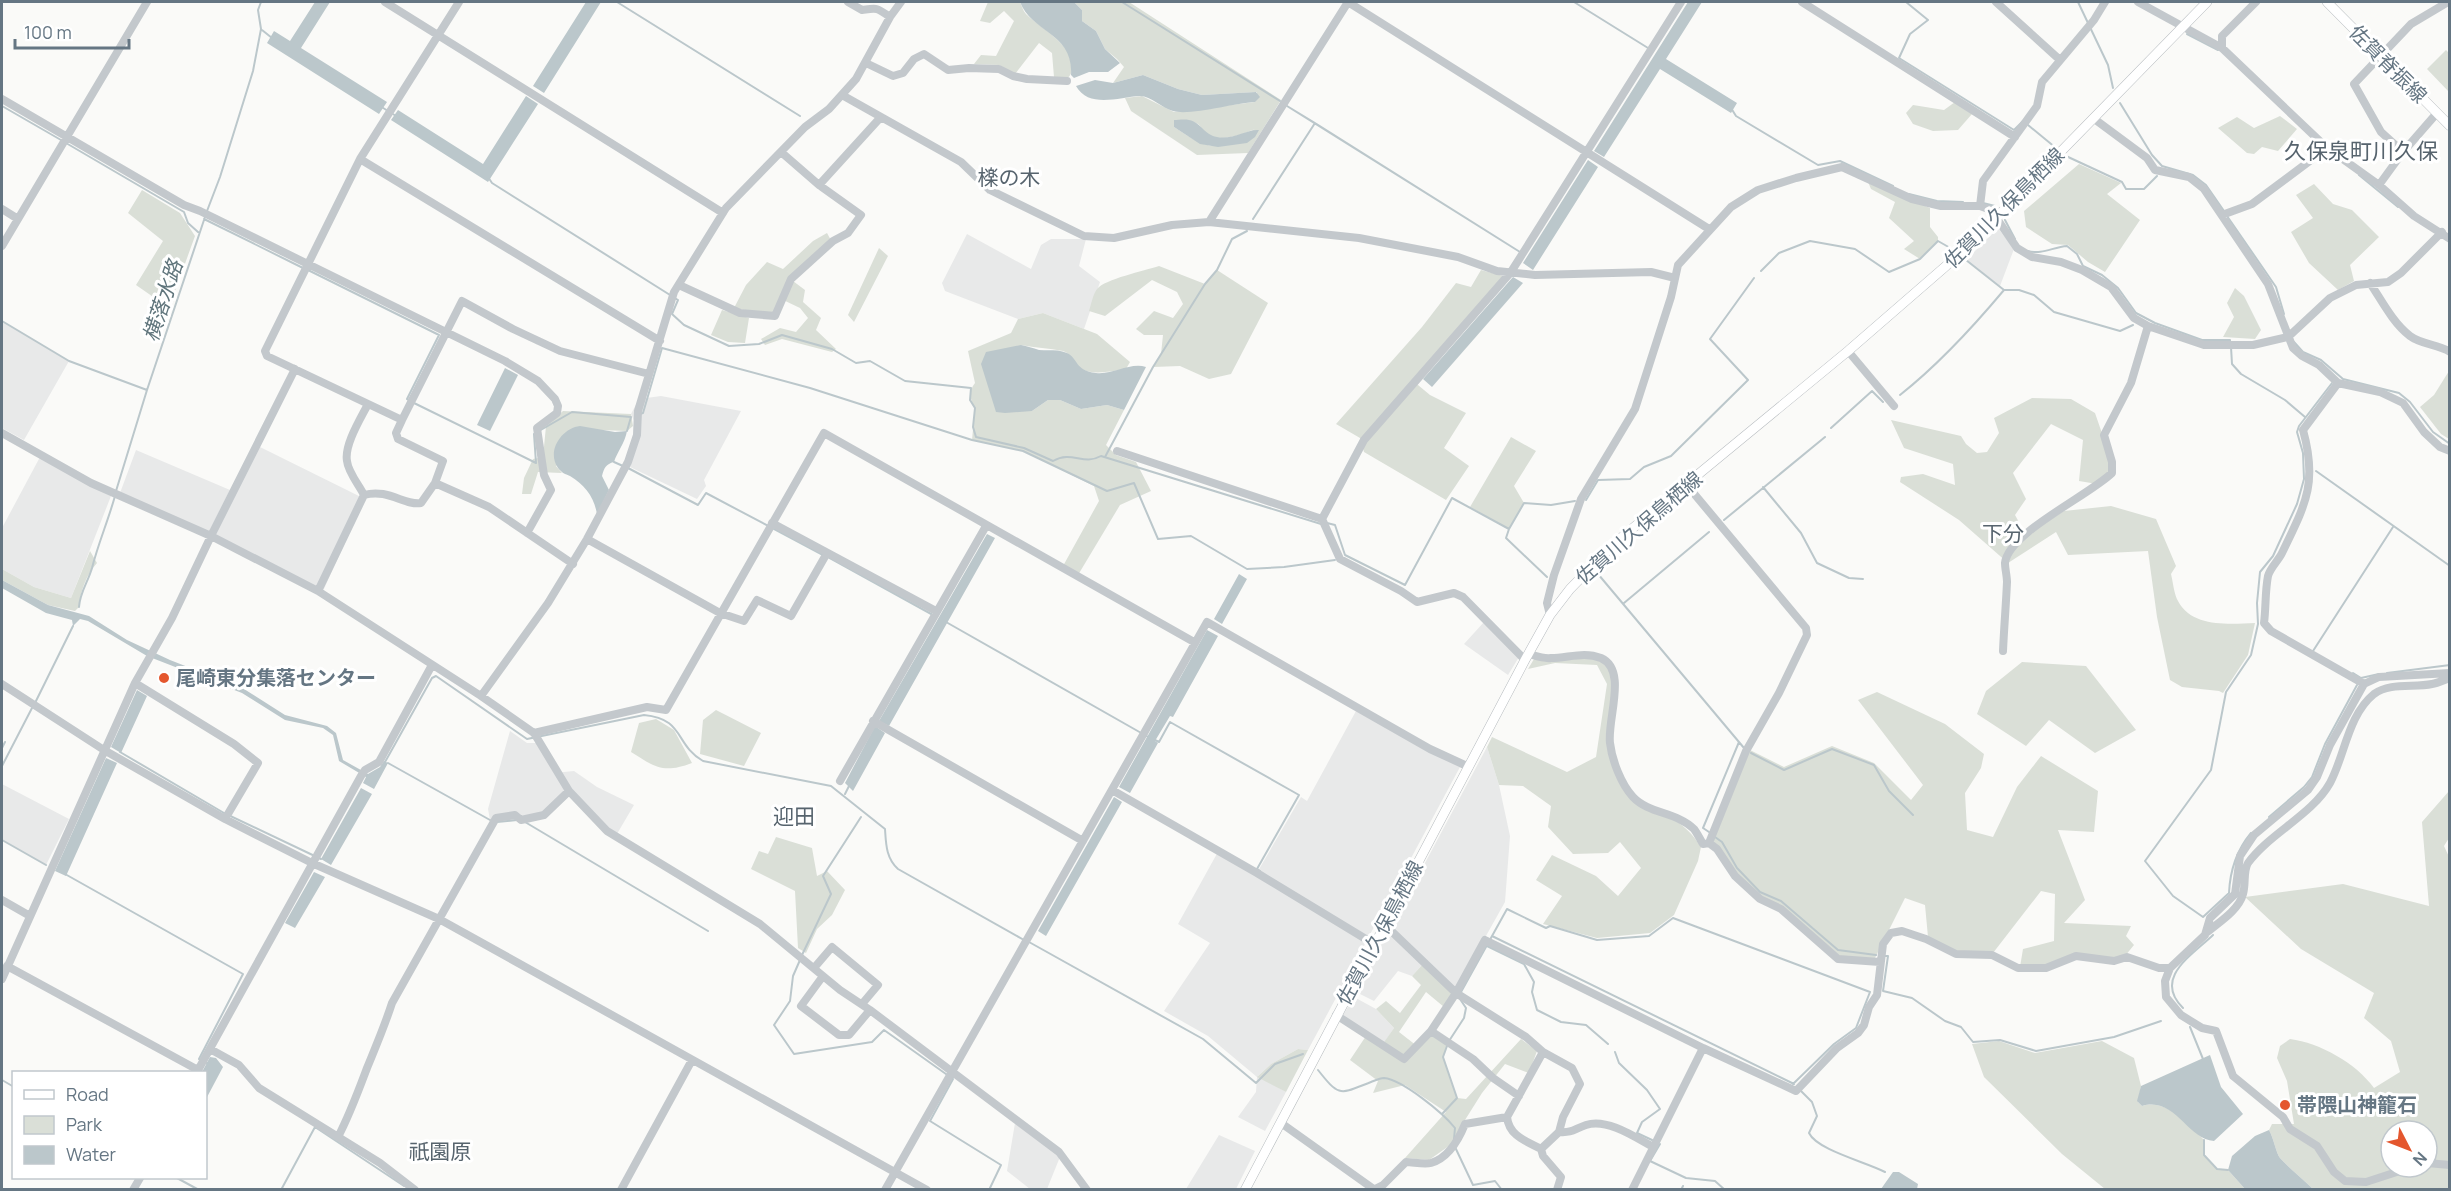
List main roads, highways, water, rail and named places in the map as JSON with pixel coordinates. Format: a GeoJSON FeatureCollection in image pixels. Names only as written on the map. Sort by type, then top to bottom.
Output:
{"type":"FeatureCollection","features":[{"type":"Feature","properties":{"kind":"main road","name":"佐賀川久保鳥栖線"},"geometry":{"type":"LineString","coordinates":[[1245,1190],[1527,657],[1550,615],[1569,589],[1616,542],[1848,351],[1946,266],[1997,217],[2207,2]]}},
{"type":"Feature","properties":{"kind":"main road","name":"佐賀脊振線"},"geometry":{"type":"LineString","coordinates":[[2327,2],[2450,126]]}},
{"type":"Feature","properties":{"kind":"water"},"geometry":{"type":"Polygon","coordinates":[[[315,2],[330,2],[301,48],[387,102],[379,114],[267,43],[274,31],[290,41],[315,2]]]}},
{"type":"Feature","properties":{"kind":"water"},"geometry":{"type":"Polygon","coordinates":[[[586,2],[601,2],[544,93],[533,86],[586,2]]]}},
{"type":"Feature","properties":{"kind":"water"},"geometry":{"type":"Polygon","coordinates":[[[1020,2],[1074,2],[1082,10],[1082,21],[1096,31],[1105,49],[1120,63],[1108,72],[1089,72],[1074,78],[1071,75],[1066,50],[1033,21],[1020,2]]]}},
{"type":"Feature","properties":{"kind":"water"},"geometry":{"type":"Polygon","coordinates":[[[1688,2],[1702,2],[1666,59],[1737,103],[1731,113],[1660,69],[1604,157],[1594,151],[1688,2]]]}},
{"type":"Feature","properties":{"kind":"water"},"geometry":{"type":"Polygon","coordinates":[[[1143,75],[1178,89],[1202,95],[1256,92],[1260,97],[1255,102],[1181,112],[1173,111],[1140,96],[1096,100],[1082,93],[1076,86],[1095,80],[1113,83],[1143,75]]]}},
{"type":"Feature","properties":{"kind":"water"},"geometry":{"type":"Polygon","coordinates":[[[526,96],[538,104],[488,182],[391,120],[398,110],[483,164],[526,96]]]}},
{"type":"Feature","properties":{"kind":"water"},"geometry":{"type":"Polygon","coordinates":[[[1174,120],[1193,121],[1209,134],[1223,138],[1259,130],[1255,137],[1247,143],[1218,147],[1200,144],[1174,127],[1174,120]]]}},
{"type":"Feature","properties":{"kind":"water"},"geometry":{"type":"Polygon","coordinates":[[[1588,160],[1598,167],[1533,270],[1523,263],[1588,160]]]}},
{"type":"Feature","properties":{"kind":"water"},"geometry":{"type":"Polygon","coordinates":[[[1513,277],[1523,283],[1432,387],[1423,379],[1513,277]]]}},
{"type":"Feature","properties":{"kind":"water"},"geometry":{"type":"Polygon","coordinates":[[[1021,345],[1039,350],[1067,353],[1080,367],[1089,372],[1102,373],[1134,366],[1146,367],[1124,410],[1107,405],[1081,409],[1060,400],[1048,400],[1032,411],[996,412],[981,364],[986,352],[1021,345]]]}},
{"type":"Feature","properties":{"kind":"water"},"geometry":{"type":"Polygon","coordinates":[[[505,368],[518,375],[490,431],[477,425],[505,368]]]}},
{"type":"Feature","properties":{"kind":"water"},"geometry":{"type":"Polygon","coordinates":[[[580,426],[615,432],[627,431],[614,462],[607,465],[602,476],[609,490],[597,514],[588,492],[561,471],[555,461],[555,448],[558,441],[567,431],[580,426]]]}},
{"type":"Feature","properties":{"kind":"water"},"geometry":{"type":"Polygon","coordinates":[[[987,534],[995,538],[889,726],[879,721],[987,534]]]}},
{"type":"Feature","properties":{"kind":"water"},"geometry":{"type":"Polygon","coordinates":[[[1239,574],[1247,579],[1222,624],[1214,619],[1239,574]]]}},
{"type":"Feature","properties":{"kind":"water"},"geometry":{"type":"Polygon","coordinates":[[[2,580],[48,605],[89,616],[127,640],[170,660],[244,689],[285,715],[327,726],[336,733],[343,760],[368,774],[380,767],[384,761],[388,763],[374,789],[363,783],[366,777],[339,761],[333,735],[323,728],[285,720],[242,693],[147,656],[88,621],[80,619],[73,626],[72,620],[46,613],[2,588],[2,580]]]}},
{"type":"Feature","properties":{"kind":"water"},"geometry":{"type":"Polygon","coordinates":[[[1207,630],[1218,636],[1173,717],[1170,716],[1155,741],[1158,743],[1130,793],[1119,787],[1207,630]]]}},
{"type":"Feature","properties":{"kind":"water"},"geometry":{"type":"Polygon","coordinates":[[[137,690],[147,696],[121,753],[111,747],[137,690]]]}},
{"type":"Feature","properties":{"kind":"water"},"geometry":{"type":"Polygon","coordinates":[[[875,726],[885,733],[853,791],[845,783],[875,726]]]}},
{"type":"Feature","properties":{"kind":"water"},"geometry":{"type":"Polygon","coordinates":[[[106,758],[117,763],[66,876],[55,871],[106,758]]]}},
{"type":"Feature","properties":{"kind":"water"},"geometry":{"type":"Polygon","coordinates":[[[361,788],[372,794],[331,865],[321,859],[361,788]]]}},
{"type":"Feature","properties":{"kind":"water"},"geometry":{"type":"Polygon","coordinates":[[[1114,797],[1122,802],[1046,936],[1038,931],[1114,797]]]}},
{"type":"Feature","properties":{"kind":"water"},"geometry":{"type":"Polygon","coordinates":[[[314,872],[325,877],[295,928],[285,923],[314,872]]]}},
{"type":"Feature","properties":{"kind":"water"},"geometry":{"type":"Polygon","coordinates":[[[2210,1055],[2221,1087],[2243,1114],[2214,1141],[2205,1139],[2196,1133],[2163,1107],[2142,1106],[2137,1101],[2141,1086],[2210,1055]]]}},
{"type":"Feature","properties":{"kind":"water"},"geometry":{"type":"Polygon","coordinates":[[[210,1057],[216,1058],[223,1067],[207,1097],[207,1071],[203,1071],[210,1057]]]}},
{"type":"Feature","properties":{"kind":"water"},"geometry":{"type":"Polygon","coordinates":[[[2269,1130],[2280,1158],[2313,1189],[2245,1189],[2228,1170],[2232,1156],[2255,1136],[2269,1130]]]}},
{"type":"Feature","properties":{"kind":"water"},"geometry":{"type":"Polygon","coordinates":[[[1893,1172],[1899,1172],[1918,1184],[1917,1189],[1881,1189],[1893,1172]]]}},
{"type":"Feature","properties":{"kind":"waterway","name":"横落水路"},"geometry":{"type":"LineString","coordinates":[[207,211],[253,71],[261,29],[258,10],[261,2]]}},
{"type":"Feature","properties":{"kind":"waterway"},"geometry":{"type":"LineString","coordinates":[[617,2],[800,116]]}},
{"type":"Feature","properties":{"kind":"waterway"},"geometry":{"type":"LineString","coordinates":[[1122,2],[1280,101]]}},
{"type":"Feature","properties":{"kind":"waterway"},"geometry":{"type":"LineString","coordinates":[[1574,2],[1648,48]]}},
{"type":"Feature","properties":{"kind":"waterway"},"geometry":{"type":"LineString","coordinates":[[1906,2],[1928,20],[1910,34],[1899,58],[2014,130],[2023,121]]}},
{"type":"Feature","properties":{"kind":"waterway"},"geometry":{"type":"LineString","coordinates":[[2078,2],[2108,65],[2113,88]]}},
{"type":"Feature","properties":{"kind":"waterway"},"geometry":{"type":"LineString","coordinates":[[262,30],[272,38]]}},
{"type":"Feature","properties":{"kind":"waterway"},"geometry":{"type":"LineString","coordinates":[[2187,34],[2218,50]]}},
{"type":"Feature","properties":{"kind":"waterway"},"geometry":{"type":"LineString","coordinates":[[2120,103],[2152,155],[2162,166],[2193,175],[2206,185],[2224,211]]}},
{"type":"Feature","properties":{"kind":"waterway"},"geometry":{"type":"LineString","coordinates":[[2,106],[61,140]]}},
{"type":"Feature","properties":{"kind":"waterway"},"geometry":{"type":"LineString","coordinates":[[380,106],[396,116]]}},
{"type":"Feature","properties":{"kind":"waterway"},"geometry":{"type":"LineString","coordinates":[[1287,106],[1315,123],[1520,252],[1287,106]]}},
{"type":"Feature","properties":{"kind":"waterway"},"geometry":{"type":"LineString","coordinates":[[1731,108],[1736,116],[1818,165],[1840,161],[1893,186]]}},
{"type":"Feature","properties":{"kind":"waterway"},"geometry":{"type":"LineString","coordinates":[[1253,219],[1315,123]]}},
{"type":"Feature","properties":{"kind":"waterway"},"geometry":{"type":"LineString","coordinates":[[2028,125],[2056,148]]}},
{"type":"Feature","properties":{"kind":"waterway"},"geometry":{"type":"LineString","coordinates":[[66,143],[184,212],[188,223],[198,232]]}},
{"type":"Feature","properties":{"kind":"waterway"},"geometry":{"type":"LineString","coordinates":[[2066,156],[2122,182],[2126,189],[2144,189],[2157,176]]}},
{"type":"Feature","properties":{"kind":"waterway"},"geometry":{"type":"LineString","coordinates":[[2359,175],[2398,207]]}},
{"type":"Feature","properties":{"kind":"waterway"},"geometry":{"type":"LineString","coordinates":[[488,177],[492,183],[678,300],[672,314],[684,325],[729,346],[759,344],[782,335],[832,349],[856,363],[870,361],[905,381],[971,388],[970,400],[975,408],[973,427],[976,437],[1024,448],[1053,461],[1066,457],[1095,459],[1101,456],[1321,524]]}},
{"type":"Feature","properties":{"kind":"waterway"},"geometry":{"type":"LineString","coordinates":[[1909,194],[1937,201],[1963,202]]}},
{"type":"Feature","properties":{"kind":"waterway"},"geometry":{"type":"LineString","coordinates":[[1983,203],[1995,206]]}},
{"type":"Feature","properties":{"kind":"waterway"},"geometry":{"type":"LineString","coordinates":[[2227,216],[2276,287],[2284,314]]}},
{"type":"Feature","properties":{"kind":"waterway","name":"横落水路"},"geometry":{"type":"LineString","coordinates":[[116,491],[205,217]]}},
{"type":"Feature","properties":{"kind":"waterway"},"geometry":{"type":"LineString","coordinates":[[204,219],[303,268]]}},
{"type":"Feature","properties":{"kind":"waterway"},"geometry":{"type":"LineString","coordinates":[[2005,220],[2015,239]]}},
{"type":"Feature","properties":{"kind":"waterway"},"geometry":{"type":"LineString","coordinates":[[1105,457],[1153,367],[1205,284],[1217,270],[1232,239],[1247,231]]}},
{"type":"Feature","properties":{"kind":"waterway"},"geometry":{"type":"LineString","coordinates":[[1761,271],[1779,253],[1810,241],[1855,249],[1889,272],[1920,259],[1938,241],[1952,249]]}},
{"type":"Feature","properties":{"kind":"waterway"},"geometry":{"type":"LineString","coordinates":[[2028,251],[2043,251],[2067,246],[2077,254],[2083,266],[2102,275],[2118,288],[2136,313],[2155,323],[2202,340],[2230,340],[2230,342]]}},
{"type":"Feature","properties":{"kind":"waterway"},"geometry":{"type":"LineString","coordinates":[[1966,260],[2004,290],[2019,290],[2034,295],[2054,312],[2120,331],[2133,325]]}},
{"type":"Feature","properties":{"kind":"waterway"},"geometry":{"type":"LineString","coordinates":[[308,270],[439,335],[407,399],[409,400]]}},
{"type":"Feature","properties":{"kind":"waterway"},"geometry":{"type":"LineString","coordinates":[[1586,500],[1598,480],[1630,479],[1644,467],[1671,456],[1748,380],[1710,339],[1754,278]]}},
{"type":"Feature","properties":{"kind":"waterway"},"geometry":{"type":"LineString","coordinates":[[1900,395],[1955,345],[2004,290]]}},
{"type":"Feature","properties":{"kind":"waterway"},"geometry":{"type":"LineString","coordinates":[[2,321],[69,361],[147,390]]}},
{"type":"Feature","properties":{"kind":"waterway"},"geometry":{"type":"LineString","coordinates":[[2294,342],[2303,352],[2321,360],[2343,379],[2399,393],[2410,402],[2433,432],[2450,444]]}},
{"type":"Feature","properties":{"kind":"waterway"},"geometry":{"type":"LineString","coordinates":[[2231,347],[2232,364],[2241,374],[2285,400],[2305,417]]}},
{"type":"Feature","properties":{"kind":"waterway"},"geometry":{"type":"LineString","coordinates":[[640,414],[643,413],[662,348],[810,388],[972,440],[1023,451],[1107,491],[1134,483],[1158,539],[1191,536],[1247,569],[1335,560]]}},
{"type":"Feature","properties":{"kind":"waterway"},"geometry":{"type":"LineString","coordinates":[[2251,833],[2235,861],[2229,893],[2203,917],[2173,896],[2145,861],[2211,770],[2226,692],[2251,655],[2258,624],[2257,603],[2260,572],[2273,556],[2297,504],[2304,479],[2303,453],[2297,432],[2299,426],[2332,383]]}},
{"type":"Feature","properties":{"kind":"waterway"},"geometry":{"type":"LineString","coordinates":[[1831,428],[1872,391],[1883,402]]}},
{"type":"Feature","properties":{"kind":"waterway"},"geometry":{"type":"LineString","coordinates":[[414,403],[536,463],[534,434]]}},
{"type":"Feature","properties":{"kind":"waterway"},"geometry":{"type":"LineString","coordinates":[[539,431],[572,412],[631,417],[627,431]]}},
{"type":"Feature","properties":{"kind":"waterway"},"geometry":{"type":"LineString","coordinates":[[1724,520],[1825,437]]}},
{"type":"Feature","properties":{"kind":"waterway"},"geometry":{"type":"LineString","coordinates":[[614,462],[623,466]]}},
{"type":"Feature","properties":{"kind":"waterway"},"geometry":{"type":"LineString","coordinates":[[628,468],[698,505],[706,493],[823,555]]}},
{"type":"Feature","properties":{"kind":"waterway"},"geometry":{"type":"LineString","coordinates":[[2316,471],[2450,566]]}},
{"type":"Feature","properties":{"kind":"waterway"},"geometry":{"type":"LineString","coordinates":[[1763,487],[1801,533],[1817,563],[1849,578],[1863,579]]}},
{"type":"Feature","properties":{"kind":"waterway","name":"横落水路"},"geometry":{"type":"LineString","coordinates":[[79,607],[115,496]]}},
{"type":"Feature","properties":{"kind":"waterway"},"geometry":{"type":"LineString","coordinates":[[1327,523],[1335,525],[1345,555],[1405,585],[1452,498],[1509,529],[1506,538],[1547,577]]}},
{"type":"Feature","properties":{"kind":"waterway"},"geometry":{"type":"LineString","coordinates":[[1509,529],[1524,503],[1551,505],[1575,501]]}},
{"type":"Feature","properties":{"kind":"waterway"},"geometry":{"type":"LineString","coordinates":[[2313,651],[2393,527]]}},
{"type":"Feature","properties":{"kind":"waterway"},"geometry":{"type":"LineString","coordinates":[[1624,603],[1709,532]]}},
{"type":"Feature","properties":{"kind":"waterway"},"geometry":{"type":"LineString","coordinates":[[828,557],[933,615]]}},
{"type":"Feature","properties":{"kind":"waterway"},"geometry":{"type":"LineString","coordinates":[[1598,574],[1744,748]]}},
{"type":"Feature","properties":{"kind":"waterway"},"geometry":{"type":"LineString","coordinates":[[946,622],[1150,738]]}},
{"type":"Feature","properties":{"kind":"waterway","name":"横落水路"},"geometry":{"type":"LineString","coordinates":[[35,703],[73,626]]}},
{"type":"Feature","properties":{"kind":"waterway"},"geometry":{"type":"LineString","coordinates":[[2387,673],[2450,665]]}},
{"type":"Feature","properties":{"kind":"waterway"},"geometry":{"type":"LineString","coordinates":[[2353,673],[2361,678],[2379,674]]}},
{"type":"Feature","properties":{"kind":"waterway"},"geometry":{"type":"LineString","coordinates":[[385,762],[432,678],[436,676],[527,739],[644,715],[657,717],[673,727],[687,747],[703,761],[831,786],[885,829],[889,855],[898,869],[1024,940]]}},
{"type":"Feature","properties":{"kind":"waterway"},"geometry":{"type":"LineString","coordinates":[[2269,817],[2304,787],[2312,777],[2325,744],[2357,685]]}},
{"type":"Feature","properties":{"kind":"waterway","name":"横落水路"},"geometry":{"type":"LineString","coordinates":[[2,766],[32,708]]}},
{"type":"Feature","properties":{"kind":"waterway"},"geometry":{"type":"LineString","coordinates":[[1155,740],[1159,742],[1170,722],[1299,795],[1257,869],[1260,871]]}},
{"type":"Feature","properties":{"kind":"waterway"},"geometry":{"type":"LineString","coordinates":[[2,748],[5,742]]}},
{"type":"Feature","properties":{"kind":"waterway"},"geometry":{"type":"LineString","coordinates":[[1709,832],[1703,828],[1739,742]]}},
{"type":"Feature","properties":{"kind":"waterway"},"geometry":{"type":"LineString","coordinates":[[1751,753],[1784,770],[1832,749],[1874,765],[1889,791],[1913,815]]}},
{"type":"Feature","properties":{"kind":"waterway"},"geometry":{"type":"LineString","coordinates":[[120,752],[224,813],[321,859]]}},
{"type":"Feature","properties":{"kind":"waterway"},"geometry":{"type":"LineString","coordinates":[[388,763],[490,820]]}},
{"type":"Feature","properties":{"kind":"waterway"},"geometry":{"type":"LineString","coordinates":[[845,794],[849,786]]}},
{"type":"Feature","properties":{"kind":"waterway"},"geometry":{"type":"LineString","coordinates":[[802,955],[831,894],[823,876],[861,817]]}},
{"type":"Feature","properties":{"kind":"waterway"},"geometry":{"type":"LineString","coordinates":[[497,822],[517,820]]}},
{"type":"Feature","properties":{"kind":"waterway"},"geometry":{"type":"LineString","coordinates":[[525,822],[708,931]]}},
{"type":"Feature","properties":{"kind":"waterway"},"geometry":{"type":"LineString","coordinates":[[1715,837],[1722,842],[1737,868],[1760,892],[1781,901],[1838,950],[1876,955]]}},
{"type":"Feature","properties":{"kind":"waterway"},"geometry":{"type":"LineString","coordinates":[[2,840],[46,865]]}},
{"type":"Feature","properties":{"kind":"waterway"},"geometry":{"type":"LineString","coordinates":[[65,874],[243,974],[199,1059],[207,1063]]}},
{"type":"Feature","properties":{"kind":"waterway"},"geometry":{"type":"LineString","coordinates":[[1459,991],[1461,992],[1507,909],[1546,928],[1550,926],[1597,940],[1649,936],[1673,918],[1870,992],[1856,1028],[1834,1044],[1793,1084]]}},
{"type":"Feature","properties":{"kind":"waterway"},"geometry":{"type":"LineString","coordinates":[[2183,1008],[2175,997],[2172,987],[2174,977],[2186,959],[2213,935]]}},
{"type":"Feature","properties":{"kind":"waterway"},"geometry":{"type":"LineString","coordinates":[[1492,936],[1794,1084]]}},
{"type":"Feature","properties":{"kind":"waterway"},"geometry":{"type":"LineString","coordinates":[[1029,942],[1203,1039],[1256,1083],[1275,1064],[1303,1054]]}},
{"type":"Feature","properties":{"kind":"waterway"},"geometry":{"type":"LineString","coordinates":[[1487,946],[1524,964],[1534,982],[1532,992],[1537,1010],[1561,1022],[1586,1025],[1608,1044]]}},
{"type":"Feature","properties":{"kind":"waterway"},"geometry":{"type":"LineString","coordinates":[[1884,956],[1888,956],[1883,991],[1912,998],[1945,1021],[1961,1027],[1973,1042],[2000,1040],[2036,1051],[2114,1037],[2161,1021]]}},
{"type":"Feature","properties":{"kind":"waterway"},"geometry":{"type":"LineString","coordinates":[[800,960],[793,976],[790,1001],[774,1025],[794,1054],[872,1042],[884,1030],[953,1079],[930,1121],[1001,1165],[989,1190]]}},
{"type":"Feature","properties":{"kind":"waterway"},"geometry":{"type":"LineString","coordinates":[[1449,1041],[1464,1018],[1466,1008],[1460,999]]}},
{"type":"Feature","properties":{"kind":"waterway"},"geometry":{"type":"LineString","coordinates":[[2190,1027],[2203,1059]]}},
{"type":"Feature","properties":{"kind":"waterway"},"geometry":{"type":"LineString","coordinates":[[1443,1113],[1457,1098],[1443,1057],[1447,1046]]}},
{"type":"Feature","properties":{"kind":"waterway"},"geometry":{"type":"LineString","coordinates":[[1615,1052],[1619,1063],[1647,1090],[1660,1109],[1642,1122],[1637,1133],[1652,1140]]}},
{"type":"Feature","properties":{"kind":"waterway"},"geometry":{"type":"LineString","coordinates":[[1318,1070],[1331,1085],[1341,1091],[1382,1078],[1392,1080],[1422,1098],[1449,1122],[1455,1128],[1454,1139]]}},
{"type":"Feature","properties":{"kind":"waterway"},"geometry":{"type":"LineString","coordinates":[[2,1080],[12,1086]]}},
{"type":"Feature","properties":{"kind":"waterway"},"geometry":{"type":"LineString","coordinates":[[1800,1090],[1812,1102],[1817,1116],[1809,1133],[1814,1139],[1832,1150],[1885,1172]]}},
{"type":"Feature","properties":{"kind":"waterway"},"geometry":{"type":"LineString","coordinates":[[281,1190],[315,1127],[404,1186]]}},
{"type":"Feature","properties":{"kind":"waterway"},"geometry":{"type":"LineString","coordinates":[[2204,1140],[2204,1155],[2217,1169],[2228,1170]]}},
{"type":"Feature","properties":{"kind":"waterway"},"geometry":{"type":"LineString","coordinates":[[1660,1144],[1650,1161],[1686,1178],[1715,1181],[1725,1190]]}},
{"type":"Feature","properties":{"kind":"waterway"},"geometry":{"type":"LineString","coordinates":[[1455,1147],[1473,1185],[1495,1181],[1502,1190]]}},
{"type":"Feature","properties":{"kind":"waterway"},"geometry":{"type":"LineString","coordinates":[[179,1179],[199,1190]]}},
{"type":"Feature","properties":{"kind":"waterway"},"geometry":{"type":"LineString","coordinates":[[1681,1190],[1683,1186]]}},
{"type":"Feature","properties":{"kind":"place","name":"尾崎東分集落センター"},"geometry":{"type":"Point","coordinates":[164,678]}},
{"type":"Feature","properties":{"kind":"place","name":"帯隈山神籠石"},"geometry":{"type":"Point","coordinates":[2285,1105]}},
{"type":"Feature","properties":{"kind":"district","name":"久保泉町川久保"},"geometry":{"type":"Point","coordinates":[2361,151]}},
{"type":"Feature","properties":{"kind":"district","name":"檪の木"},"geometry":{"type":"Point","coordinates":[1009,178]}},
{"type":"Feature","properties":{"kind":"district","name":"下分"},"geometry":{"type":"Point","coordinates":[2003,534]}},
{"type":"Feature","properties":{"kind":"district","name":"迎田"},"geometry":{"type":"Point","coordinates":[794,817]}},
{"type":"Feature","properties":{"kind":"district","name":"祇園原"},"geometry":{"type":"Point","coordinates":[440,1152]}}]}
